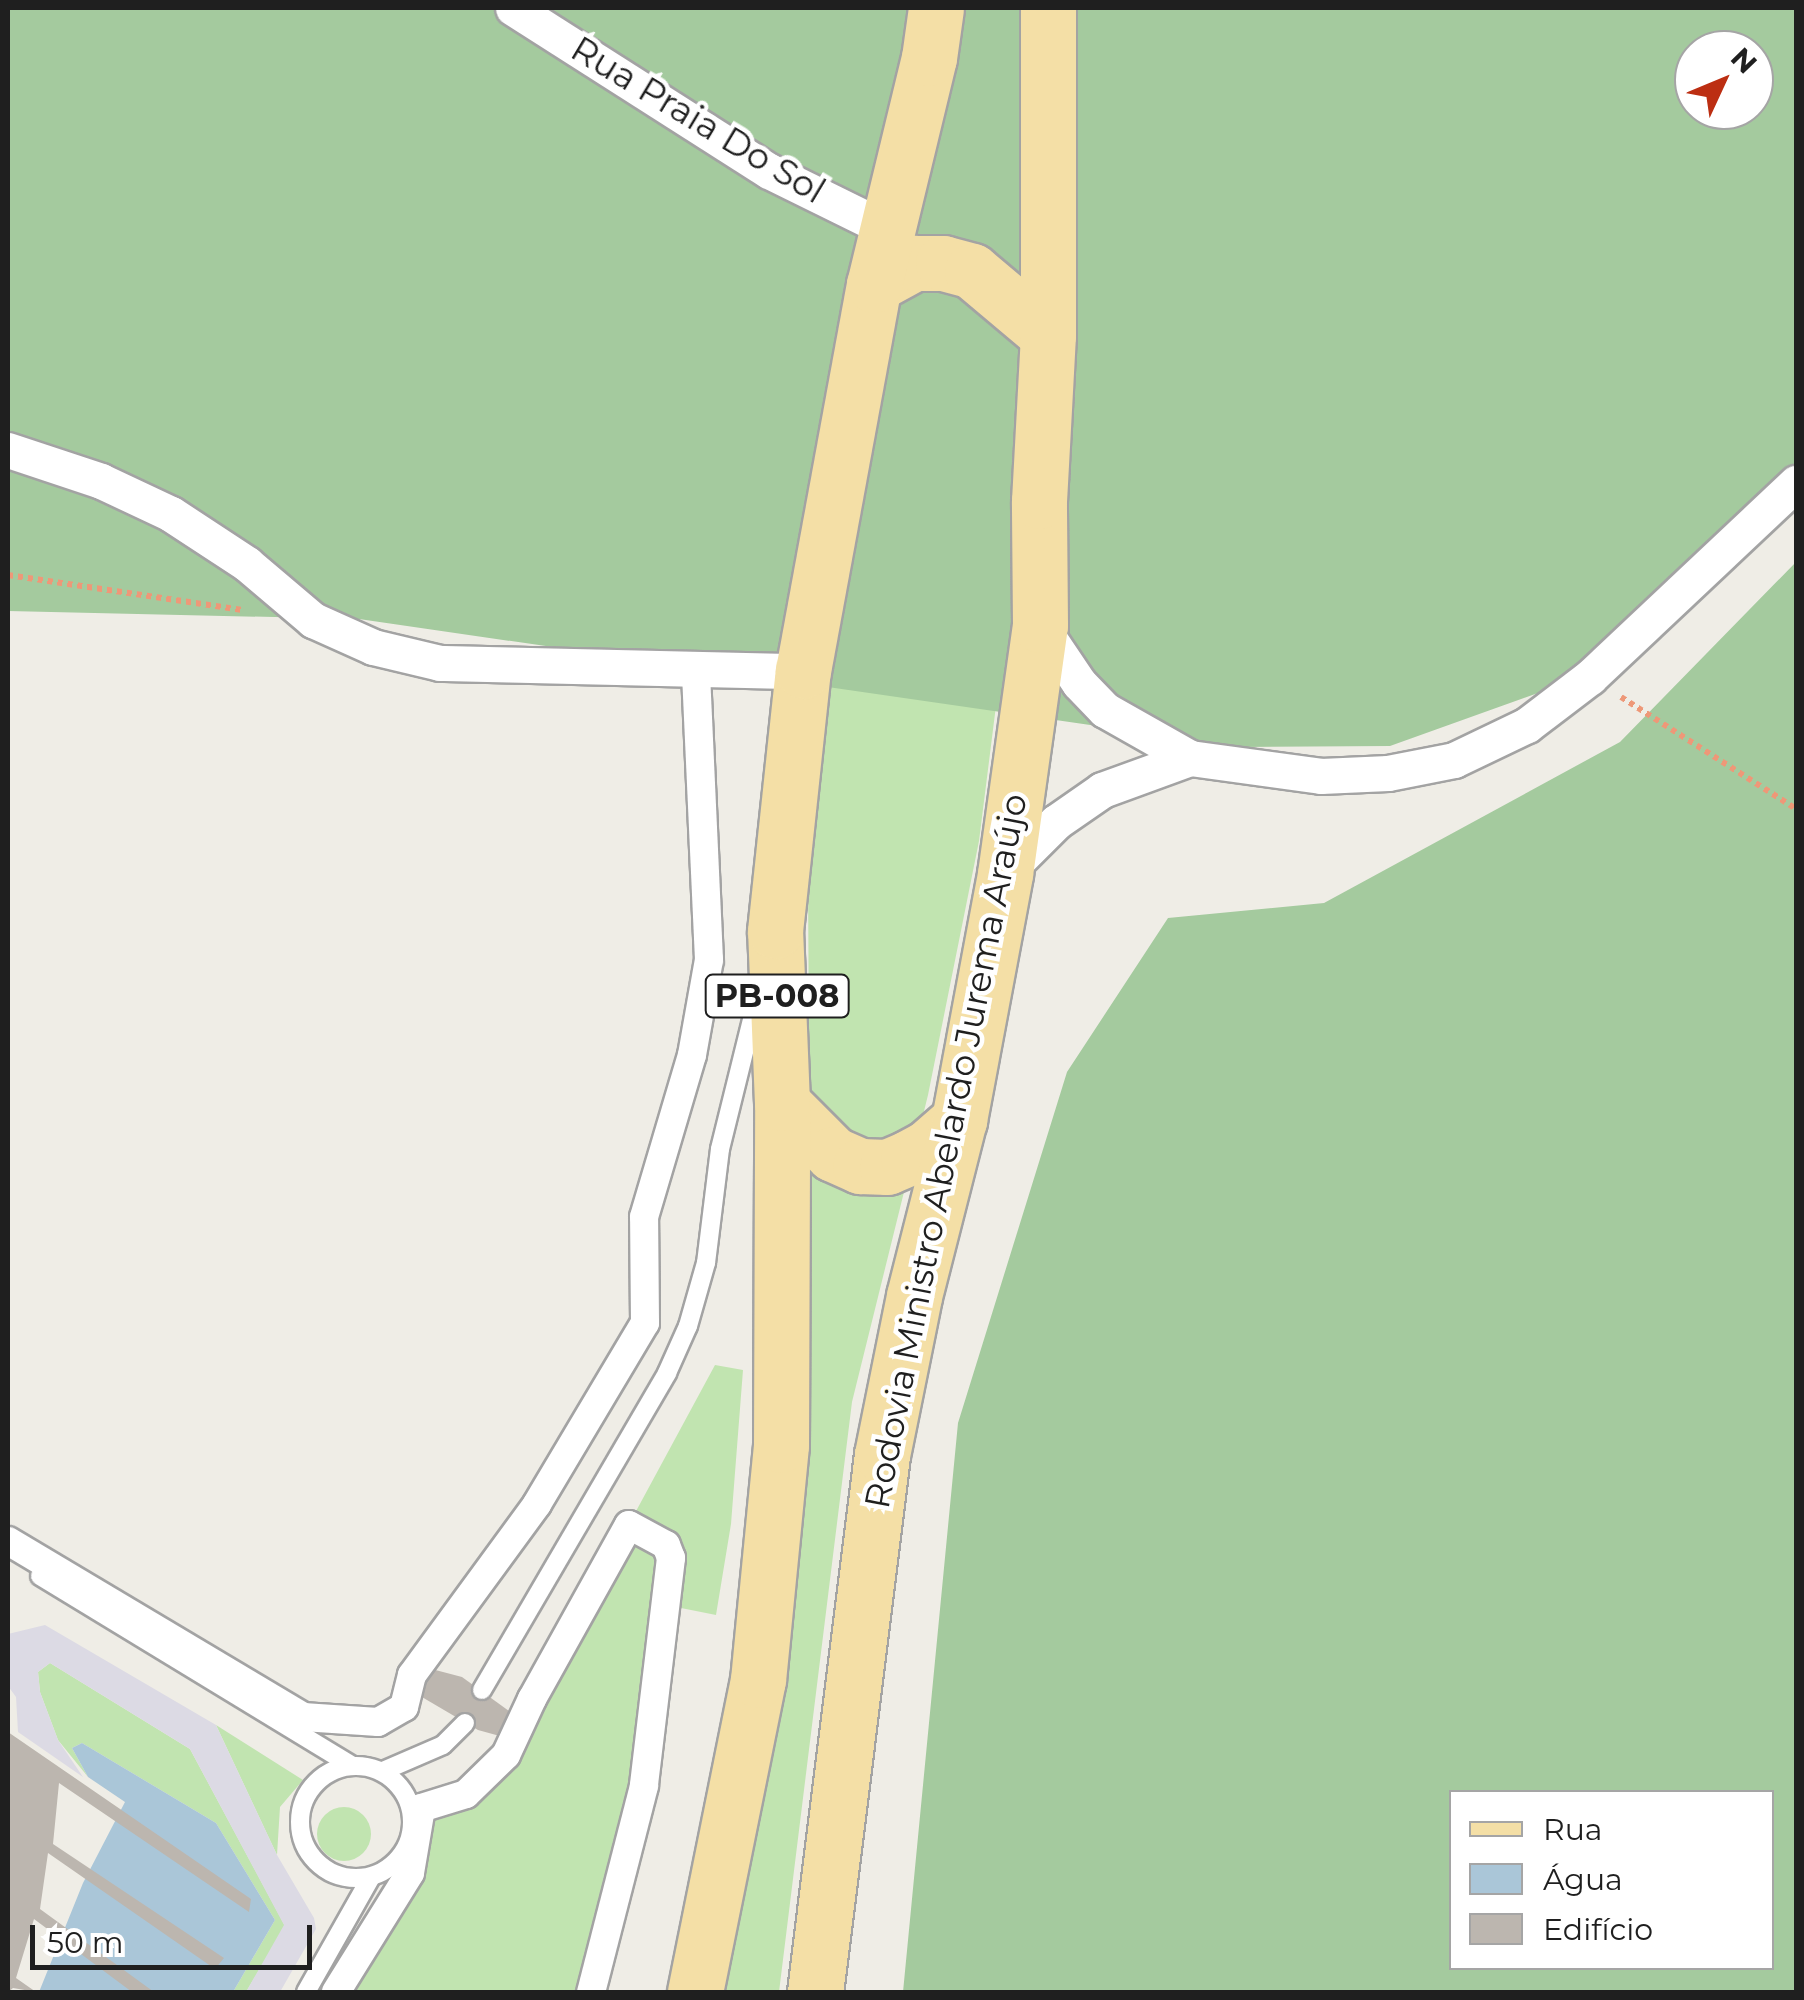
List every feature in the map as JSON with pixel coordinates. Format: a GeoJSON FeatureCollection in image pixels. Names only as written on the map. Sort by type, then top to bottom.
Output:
{"type":"FeatureCollection","features":[{"type":"Feature","properties":{"kind":"main road","name":"PB-008"},"geometry":{"type":"LineString","coordinates":[[695,1992],[730,1832],[762,1641],[781,1445],[782,1103],[774,931],[803,671],[885,228],[929,58],[936,8]]}},
{"type":"Feature","properties":{"kind":"main road","name":"Rodovia Ministro Abelardo Jurema Araújo"},"geometry":{"type":"LineString","coordinates":[[815,1992],[882,1455],[914,1296],[959,1120],[1004,874],[1040,625],[1039,501],[1048,335],[1048,8]]}},
{"type":"Feature","properties":{"kind":"main road"},"geometry":{"type":"LineString","coordinates":[[874,285],[914,263],[943,262],[972,270],[1048,335]]}},
{"type":"Feature","properties":{"kind":"main road"},"geometry":{"type":"LineString","coordinates":[[782,1103],[833,1154],[860,1166],[887,1167],[908,1158],[959,1120]]}},
{"type":"Feature","properties":{"kind":"street","name":"Rua Praia Do Sol"},"geometry":{"type":"LineString","coordinates":[[513,8],[769,171],[885,228]]}},
{"type":"Feature","properties":{"kind":"street"},"geometry":{"type":"LineString","coordinates":[[8,450],[101,481],[171,514],[246,564],[312,620],[373,647],[440,664],[696,672],[803,671]]}},
{"type":"Feature","properties":{"kind":"street"},"geometry":{"type":"LineString","coordinates":[[1040,625],[1079,684],[1104,710],[1190,758],[1321,776],[1388,773],[1454,760],[1527,725],[1590,678],[1796,483]]}},
{"type":"Feature","properties":{"kind":"street"},"geometry":{"type":"LineString","coordinates":[[8,1541],[303,1717],[378,1722],[404,1706],[412,1675],[536,1504],[645,1323],[644,1216],[692,1055],[709,960],[696,672]]}},
{"type":"Feature","properties":{"kind":"street"},"geometry":{"type":"LineString","coordinates":[[1004,874],[1056,822],[1102,790],[1190,758]]}},
{"type":"Feature","properties":{"kind":"street"},"geometry":{"type":"LineString","coordinates":[[336,1992],[410,1873],[421,1808],[466,1794],[506,1756],[532,1700],[629,1526],[666,1545],[671,1558],[644,1786],[591,1992]]}},
{"type":"Feature","properties":{"kind":"lane"},"geometry":{"type":"LineString","coordinates":[[482,1690],[667,1372],[688,1326],[706,1264],[720,1150],[774,931]]}},
{"type":"Feature","properties":{"kind":"lane"},"geometry":{"type":"LineString","coordinates":[[8,1556],[351,1765],[383,1772],[443,1745],[465,1722]]}},
{"type":"Feature","properties":{"kind":"lane"},"geometry":{"type":"LineString","coordinates":[[351,1765],[318,1779],[307,1793],[300,1829],[317,1863],[352,1878],[371,1877],[388,1868],[410,1838],[408,1801],[383,1772]]}},
{"type":"Feature","properties":{"kind":"lane"},"geometry":{"type":"LineString","coordinates":[[306,1992],[371,1877]]}},
{"type":"Feature","properties":{"kind":"path"},"geometry":{"type":"LineString","coordinates":[[8,574],[312,620]]}},
{"type":"Feature","properties":{"kind":"path"},"geometry":{"type":"LineString","coordinates":[[1590,678],[1796,809]]}},
{"type":"Feature","properties":{"kind":"green space"},"geometry":{"type":"Polygon","coordinates":[[[8,8],[1796,8],[1796,481],[1563,684],[1390,746],[1242,747],[359,619],[8,611],[8,8]]]}},
{"type":"Feature","properties":{"kind":"green space"},"geometry":{"type":"Polygon","coordinates":[[[1796,562],[1796,1992],[903,1992],[958,1423],[1067,1072],[1168,918],[1324,903],[1620,742],[1796,562]]]}},
{"type":"Feature","properties":{"kind":"green space"},"geometry":{"type":"Polygon","coordinates":[[[1003,650],[979,841],[928,1095],[852,1402],[779,1992],[715,1992],[809,1045],[808,882],[828,673],[1003,650]]]}},
{"type":"Feature","properties":{"kind":"green space"},"geometry":{"type":"Polygon","coordinates":[[[715,1365],[743,1370],[731,1524],[716,1615],[666,1605],[591,1992],[336,1992],[380,1925],[418,1817],[501,1761],[715,1365]]]}},
{"type":"Feature","properties":{"kind":"green space"},"geometry":{"type":"Polygon","coordinates":[[[50,1663],[190,1749],[285,1926],[246,1992],[233,1992],[275,1920],[216,1823],[82,1743],[72,1748],[88,1777],[58,1740],[40,1692],[38,1672],[50,1663]]]}},
{"type":"Feature","properties":{"kind":"green space"},"geometry":{"type":"Polygon","coordinates":[[[216,1725],[303,1780],[280,1807],[277,1855],[216,1725]]]}},
{"type":"Feature","properties":{"kind":"green space"},"geometry":{"type":"Polygon","coordinates":[[[344,1807],[363,1815],[371,1834],[363,1853],[344,1861],[325,1853],[317,1834],[325,1815],[344,1807]]]}},
{"type":"Feature","properties":{"kind":"shaded area"},"geometry":{"type":"Polygon","coordinates":[[[45,1625],[216,1725],[277,1855],[314,1918],[316,1929],[280,1992],[246,1992],[284,1925],[190,1749],[50,1663],[38,1672],[40,1692],[58,1740],[83,1777],[18,1732],[16,1697],[8,1686],[8,1634],[45,1625]]]}},
{"type":"Feature","properties":{"kind":"water"},"geometry":{"type":"Polygon","coordinates":[[[82,1743],[216,1823],[275,1920],[233,1992],[39,1992],[83,1883],[125,1802],[88,1777],[72,1748],[82,1743]]]}},
{"type":"Feature","properties":{"kind":"building"},"geometry":{"type":"Polygon","coordinates":[[[424,1667],[462,1677],[516,1716],[507,1738],[478,1730],[410,1690],[424,1667]]]}},
{"type":"Feature","properties":{"kind":"building"},"geometry":{"type":"Polygon","coordinates":[[[8,1732],[251,1899],[249,1912],[59,1783],[53,1844],[224,1958],[215,1969],[48,1853],[40,1909],[154,1992],[132,1992],[34,1919],[16,1978],[36,1992],[13,1988],[8,1992],[8,1732]]]}}]}
